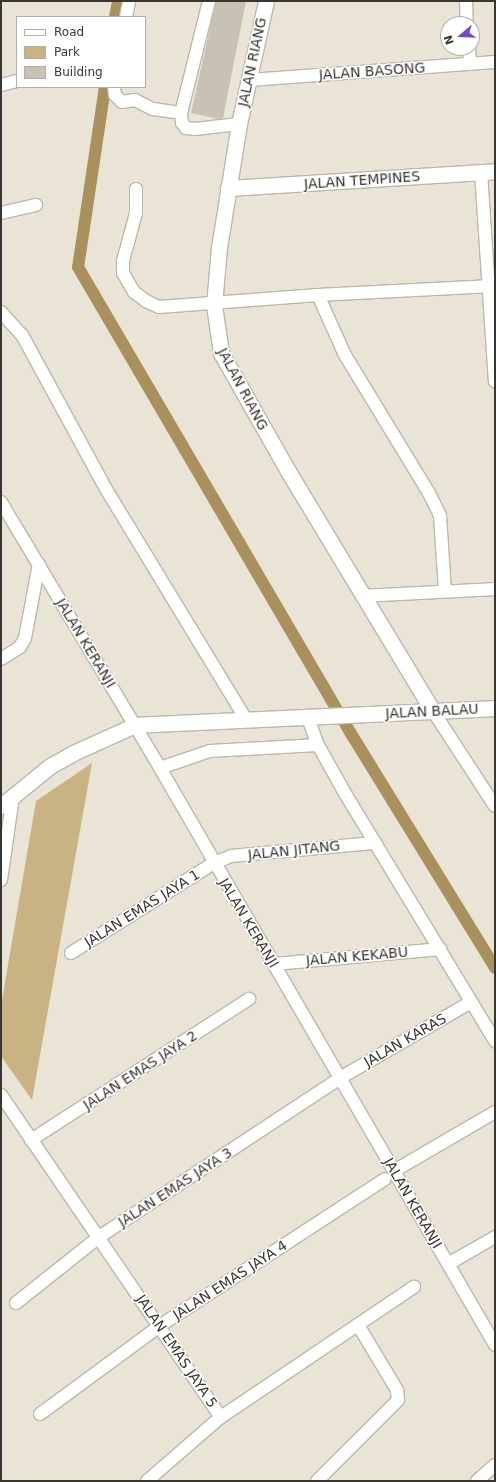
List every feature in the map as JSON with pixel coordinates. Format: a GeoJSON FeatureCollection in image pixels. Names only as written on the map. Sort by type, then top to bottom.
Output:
{"type":"FeatureCollection","features":[{"type":"Feature","properties":{"kind":"street"},"geometry":{"type":"LineString","coordinates":[[126,16],[129,1]]}},
{"type":"Feature","properties":{"kind":"street"},"geometry":{"type":"LineString","coordinates":[[209,1],[181,113],[182,123],[186,128],[195,129],[239,124]]}},
{"type":"Feature","properties":{"kind":"street","name":"JALAN RIANG"},"geometry":{"type":"LineString","coordinates":[[266,1],[239,124],[215,276],[214,305],[221,353],[362,596],[434,711]]}},
{"type":"Feature","properties":{"kind":"street"},"geometry":{"type":"LineString","coordinates":[[466,1],[467,16]]}},
{"type":"Feature","properties":{"kind":"street"},"geometry":{"type":"LineString","coordinates":[[470,56],[470,64]]}},
{"type":"Feature","properties":{"kind":"street","name":"JALAN BASONG"},"geometry":{"type":"LineString","coordinates":[[249,80],[495,62]]}},
{"type":"Feature","properties":{"kind":"street"},"geometry":{"type":"LineString","coordinates":[[1,85],[16,81]]}},
{"type":"Feature","properties":{"kind":"street"},"geometry":{"type":"LineString","coordinates":[[114,88],[115,95],[122,102],[135,100],[153,109],[181,113]]}},
{"type":"Feature","properties":{"kind":"street"},"geometry":{"type":"LineString","coordinates":[[488,172],[487,286],[495,382]]}},
{"type":"Feature","properties":{"kind":"street","name":"JALAN TEMPINES"},"geometry":{"type":"LineString","coordinates":[[228,188],[488,172]]}},
{"type":"Feature","properties":{"kind":"street"},"geometry":{"type":"LineString","coordinates":[[136,189],[136,213],[123,261],[123,273],[127,281],[146,301],[159,307],[214,305],[318,295],[487,286]]}},
{"type":"Feature","properties":{"kind":"street"},"geometry":{"type":"LineString","coordinates":[[1,213],[36,205]]}},
{"type":"Feature","properties":{"kind":"street"},"geometry":{"type":"LineString","coordinates":[[318,295],[345,355],[429,493],[440,516],[445,592]]}},
{"type":"Feature","properties":{"kind":"street"},"geometry":{"type":"LineString","coordinates":[[1,312],[22,335],[106,489],[247,722]]}},
{"type":"Feature","properties":{"kind":"street","name":"JALAN KERANJI"},"geometry":{"type":"LineString","coordinates":[[1,502],[135,725],[340,1078],[390,1175],[448,1264],[495,1345]]}},
{"type":"Feature","properties":{"kind":"street"},"geometry":{"type":"LineString","coordinates":[[1,659],[20,647],[25,638],[39,564]]}},
{"type":"Feature","properties":{"kind":"street"},"geometry":{"type":"LineString","coordinates":[[362,596],[495,589]]}},
{"type":"Feature","properties":{"kind":"street","name":"JALAN BALAU"},"geometry":{"type":"LineString","coordinates":[[135,725],[247,722],[495,708]]}},
{"type":"Feature","properties":{"kind":"street"},"geometry":{"type":"LineString","coordinates":[[434,711],[495,806]]}},
{"type":"Feature","properties":{"kind":"street"},"geometry":{"type":"LineString","coordinates":[[308,718],[318,745],[495,1041]]}},
{"type":"Feature","properties":{"kind":"street"},"geometry":{"type":"LineString","coordinates":[[1,806],[50,766],[73,752],[135,725]]}},
{"type":"Feature","properties":{"kind":"street"},"geometry":{"type":"LineString","coordinates":[[160,768],[210,751],[318,745]]}},
{"type":"Feature","properties":{"kind":"street"},"geometry":{"type":"LineString","coordinates":[[1,880],[13,797]]}},
{"type":"Feature","properties":{"kind":"street","name":"JALAN JITANG"},"geometry":{"type":"LineString","coordinates":[[214,863],[231,856],[375,842]]}},
{"type":"Feature","properties":{"kind":"street","name":"JALAN EMAS JAYA 1"},"geometry":{"type":"LineString","coordinates":[[71,953],[214,863]]}},
{"type":"Feature","properties":{"kind":"street","name":"JALAN KEKABU"},"geometry":{"type":"LineString","coordinates":[[274,964],[440,949]]}},
{"type":"Feature","properties":{"kind":"street","name":"JALAN EMAS JAYA 2"},"geometry":{"type":"LineString","coordinates":[[31,1140],[249,1000]]}},
{"type":"Feature","properties":{"kind":"street","name":"JALAN KARAS"},"geometry":{"type":"LineString","coordinates":[[340,1078],[471,1002]]}},
{"type":"Feature","properties":{"kind":"street","name":"JALAN EMAS JAYA 3"},"geometry":{"type":"LineString","coordinates":[[16,1303],[99,1237],[340,1078]]}},
{"type":"Feature","properties":{"kind":"street","name":"JALAN EMAS JAYA 5"},"geometry":{"type":"LineString","coordinates":[[1,1095],[161,1325],[221,1417],[414,1287]]}},
{"type":"Feature","properties":{"kind":"street","name":"JALAN EMAS JAYA 4"},"geometry":{"type":"LineString","coordinates":[[40,1414],[161,1325],[390,1175],[495,1112]]}},
{"type":"Feature","properties":{"kind":"street"},"geometry":{"type":"LineString","coordinates":[[448,1264],[495,1238]]}},
{"type":"Feature","properties":{"kind":"street"},"geometry":{"type":"LineString","coordinates":[[317,1481],[398,1400],[397,1390],[358,1325]]}},
{"type":"Feature","properties":{"kind":"street"},"geometry":{"type":"LineString","coordinates":[[147,1481],[221,1417]]}},
{"type":"Feature","properties":{"kind":"street"},"geometry":{"type":"LineString","coordinates":[[477,1481],[495,1465]]}},
{"type":"Feature","properties":{"kind":"green space"},"geometry":{"type":"Polygon","coordinates":[[[92,763],[32,1100],[1,1056],[1,1006],[36,801],[92,763]]]}},
{"type":"Feature","properties":{"kind":"building"},"geometry":{"type":"Polygon","coordinates":[[[216,1],[246,1],[223,118],[219,119],[191,113],[216,1]]]}},
{"type":"Feature","properties":{"kind":"waterway"},"geometry":{"type":"LineString","coordinates":[[115,16],[118,1]]}},
{"type":"Feature","properties":{"kind":"waterway"},"geometry":{"type":"LineString","coordinates":[[105,88],[78,267],[350,732],[495,968]]}}]}
